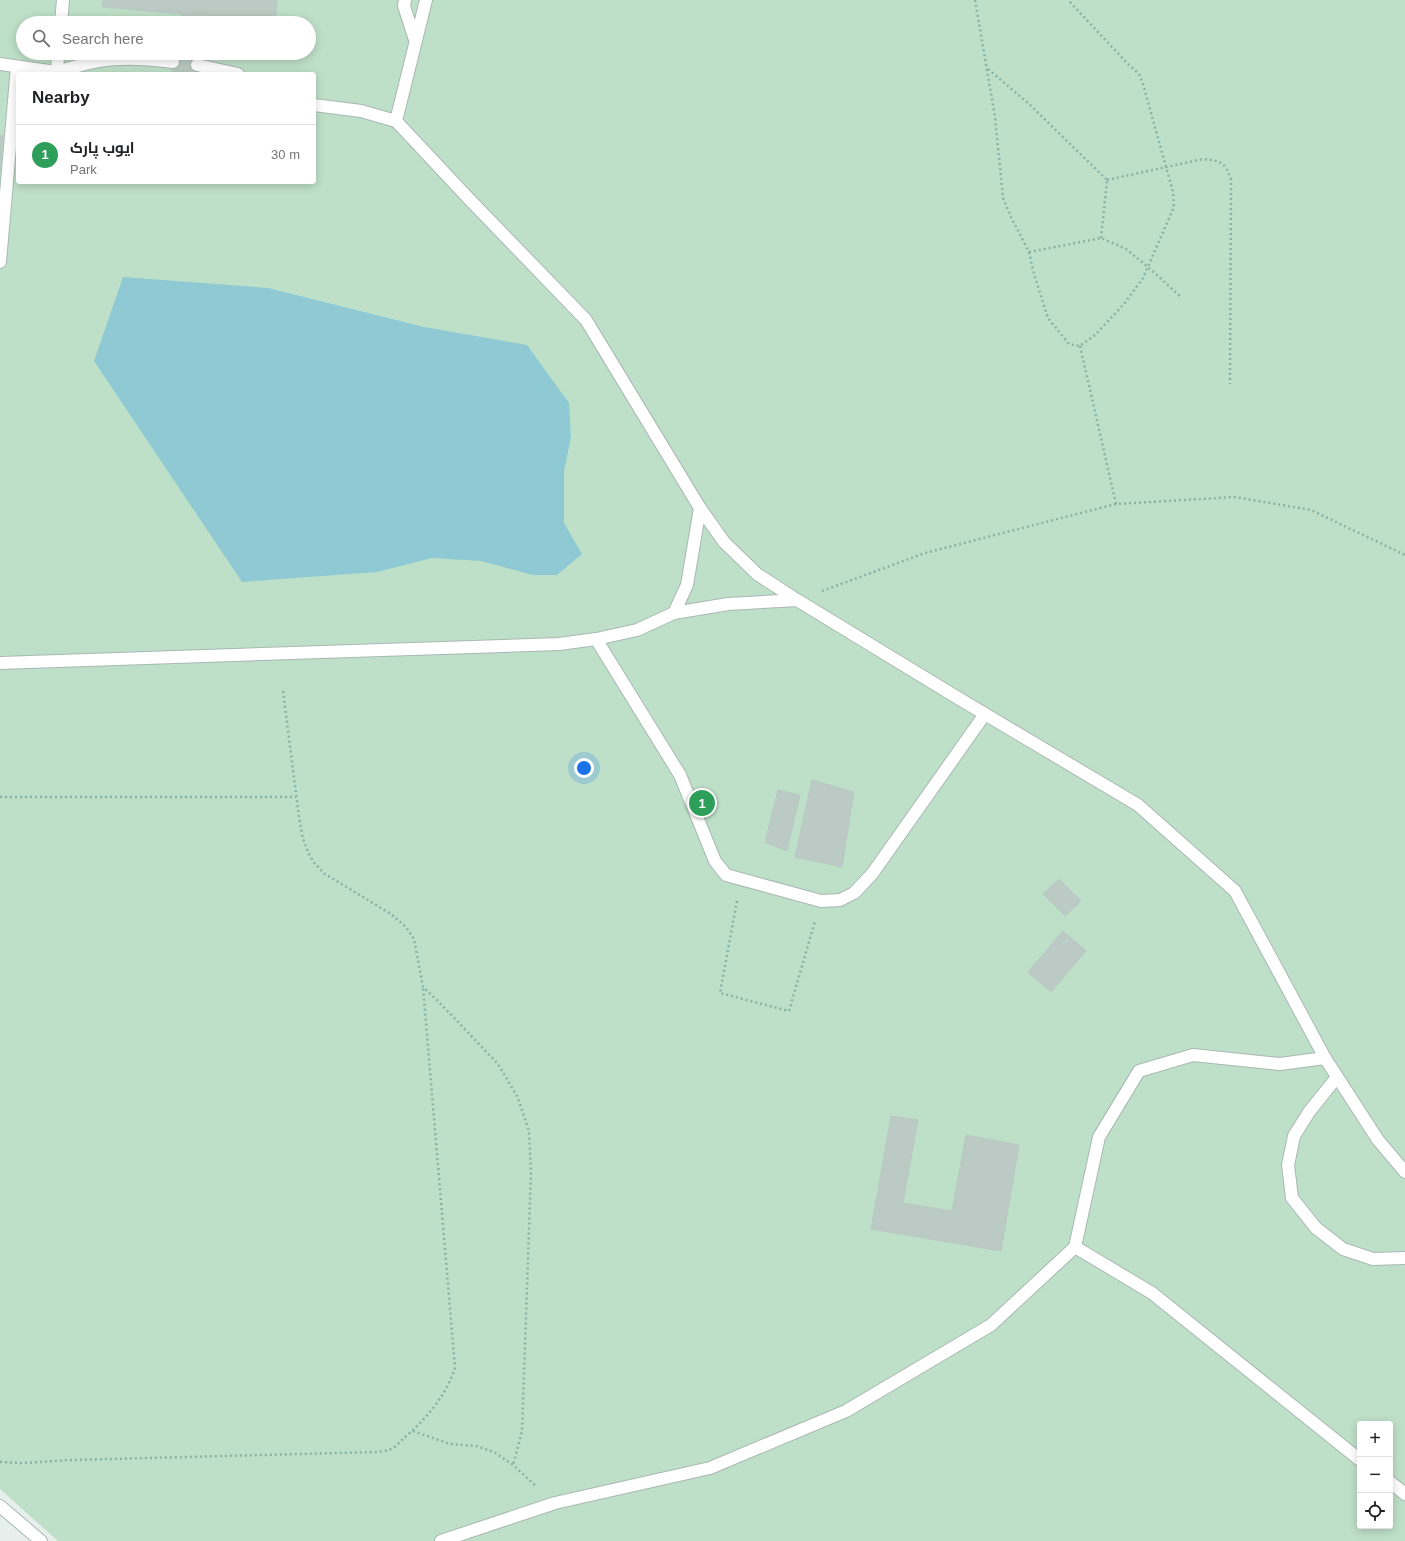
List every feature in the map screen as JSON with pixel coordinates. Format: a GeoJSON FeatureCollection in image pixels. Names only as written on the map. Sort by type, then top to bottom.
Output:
{"type":"FeatureCollection","features":[{"type":"Feature","properties":{"kind":"street"},"geometry":{"type":"LineString","coordinates":[[62,16],[63,0]]}},
{"type":"Feature","properties":{"kind":"street"},"geometry":{"type":"LineString","coordinates":[[405,0],[404,6],[415,40]]}},
{"type":"Feature","properties":{"kind":"street"},"geometry":{"type":"LineString","coordinates":[[396,120],[426,0]]}},
{"type":"Feature","properties":{"kind":"street"},"geometry":{"type":"LineString","coordinates":[[57,72],[58,60]]}},
{"type":"Feature","properties":{"kind":"street"},"geometry":{"type":"LineString","coordinates":[[0,64],[57,72],[80,65],[112,60]]}},
{"type":"Feature","properties":{"kind":"street"},"geometry":{"type":"LineString","coordinates":[[154,60],[173,62]]}},
{"type":"Feature","properties":{"kind":"street"},"geometry":{"type":"LineString","coordinates":[[197,65],[229,72]]}},
{"type":"Feature","properties":{"kind":"street"},"geometry":{"type":"LineString","coordinates":[[17,67],[17,72]]}},
{"type":"Feature","properties":{"kind":"street"},"geometry":{"type":"LineString","coordinates":[[0,262],[16,78]]}},
{"type":"Feature","properties":{"kind":"street"},"geometry":{"type":"LineString","coordinates":[[316,105],[361,111],[396,120],[470,200],[586,320],[700,508],[724,542],[757,574],[985,714],[1138,805],[1235,891],[1325,1058],[1378,1140],[1405,1172]]}},
{"type":"Feature","properties":{"kind":"street"},"geometry":{"type":"LineString","coordinates":[[674,613],[687,585],[700,508]]}},
{"type":"Feature","properties":{"kind":"street"},"geometry":{"type":"LineString","coordinates":[[0,663],[560,644],[596,639],[637,630],[674,613],[728,604],[798,600]]}},
{"type":"Feature","properties":{"kind":"street"},"geometry":{"type":"LineString","coordinates":[[596,639],[680,775],[715,861],[726,875],[820,901],[840,900],[854,893],[872,874],[985,714]]}},
{"type":"Feature","properties":{"kind":"street"},"geometry":{"type":"LineString","coordinates":[[441,1541],[555,1503],[710,1468],[846,1411],[990,1325],[1075,1246],[1099,1137],[1139,1070],[1193,1055],[1280,1064],[1325,1058]]}},
{"type":"Feature","properties":{"kind":"street"},"geometry":{"type":"LineString","coordinates":[[1337,1077],[1309,1112],[1294,1136],[1288,1165],[1292,1198],[1316,1228],[1343,1249],[1373,1259],[1405,1258]]}},
{"type":"Feature","properties":{"kind":"street"},"geometry":{"type":"LineString","coordinates":[[1075,1246],[1152,1293],[1357,1458]]}},
{"type":"Feature","properties":{"kind":"street"},"geometry":{"type":"LineString","coordinates":[[1393,1484],[1405,1494]]}},
{"type":"Feature","properties":{"kind":"street"},"geometry":{"type":"LineString","coordinates":[[0,1506],[41,1541]]}},
{"type":"Feature","properties":{"kind":"path"},"geometry":{"type":"LineString","coordinates":[[975,0],[988,68],[995,117],[1003,198],[1029,252],[1034,274],[1048,318],[1069,344],[1080,346],[1095,335],[1124,304],[1143,278],[1174,207],[1173,192],[1167,166],[1144,84],[1139,74],[1068,0]]}},
{"type":"Feature","properties":{"kind":"path"},"geometry":{"type":"LineString","coordinates":[[988,68],[1029,104],[1108,180]]}},
{"type":"Feature","properties":{"kind":"path"},"geometry":{"type":"LineString","coordinates":[[1108,180],[1203,159],[1217,160],[1227,167],[1231,180],[1230,384]]}},
{"type":"Feature","properties":{"kind":"path"},"geometry":{"type":"LineString","coordinates":[[1101,238],[1108,180]]}},
{"type":"Feature","properties":{"kind":"path"},"geometry":{"type":"LineString","coordinates":[[1029,252],[1101,238],[1126,249],[1148,266],[1181,297]]}},
{"type":"Feature","properties":{"kind":"path"},"geometry":{"type":"LineString","coordinates":[[1080,346],[1116,504]]}},
{"type":"Feature","properties":{"kind":"path"},"geometry":{"type":"LineString","coordinates":[[798,600],[925,553],[1116,504],[1235,497],[1312,510],[1405,556]]}},
{"type":"Feature","properties":{"kind":"path"},"geometry":{"type":"LineString","coordinates":[[0,1462],[22,1463],[71,1460],[377,1452],[390,1450],[413,1431],[433,1409],[444,1394],[451,1379],[455,1368],[423,987],[414,938],[406,927],[391,914],[325,874],[315,864],[309,854],[303,839],[296,797],[284,690]]}},
{"type":"Feature","properties":{"kind":"path"},"geometry":{"type":"LineString","coordinates":[[0,797],[296,797]]}},
{"type":"Feature","properties":{"kind":"path"},"geometry":{"type":"LineString","coordinates":[[742,880],[720,993],[789,1011],[820,901]]}},
{"type":"Feature","properties":{"kind":"path"},"geometry":{"type":"LineString","coordinates":[[423,987],[498,1064],[517,1096],[529,1131],[531,1172],[523,1425],[513,1465]]}},
{"type":"Feature","properties":{"kind":"path"},"geometry":{"type":"LineString","coordinates":[[413,1431],[450,1444],[476,1446],[494,1452],[513,1465],[555,1503]]}},
{"type":"Feature","properties":{"kind":"green space"},"geometry":{"type":"Polygon","coordinates":[[[0,0],[1405,0],[1405,1541],[58,1541],[0,1489],[0,0]]]}},
{"type":"Feature","properties":{"kind":"water"},"geometry":{"type":"Polygon","coordinates":[[[123,277],[268,288],[424,327],[527,345],[569,403],[571,437],[564,471],[564,523],[582,554],[557,575],[533,575],[481,561],[432,558],[377,572],[242,582],[94,361],[123,277]]]}},
{"type":"Feature","properties":{"kind":"building"},"geometry":{"type":"Polygon","coordinates":[[[103,0],[277,0],[276,16],[206,16],[102,7],[103,0]]]}},
{"type":"Feature","properties":{"kind":"building"},"geometry":{"type":"Polygon","coordinates":[[[182,14],[196,16],[182,16],[182,14]]]}},
{"type":"Feature","properties":{"kind":"building"},"geometry":{"type":"Polygon","coordinates":[[[173,60],[197,60],[196,72],[172,72],[173,60]]]}},
{"type":"Feature","properties":{"kind":"building"},"geometry":{"type":"Polygon","coordinates":[[[0,135],[3,136],[0,172],[0,135]]]}},
{"type":"Feature","properties":{"kind":"building"},"geometry":{"type":"Polygon","coordinates":[[[812,780],[854,792],[842,867],[795,857],[812,780]]]}},
{"type":"Feature","properties":{"kind":"building"},"geometry":{"type":"Polygon","coordinates":[[[778,790],[800,795],[787,851],[765,842],[778,790]]]}},
{"type":"Feature","properties":{"kind":"building"},"geometry":{"type":"Polygon","coordinates":[[[1059,879],[1081,901],[1065,916],[1043,894],[1059,879]]]}},
{"type":"Feature","properties":{"kind":"building"},"geometry":{"type":"Polygon","coordinates":[[[1063,931],[1086,951],[1051,992],[1028,972],[1063,931]]]}},
{"type":"Feature","properties":{"kind":"building"},"geometry":{"type":"Polygon","coordinates":[[[891,1116],[918,1120],[903,1203],[952,1211],[966,1135],[1019,1145],[1001,1251],[871,1229],[891,1116]]]}},
{"type":"Feature","properties":{"kind":"place","name":"ایوب پارک"},"geometry":{"type":"Point","coordinates":[702,803]}}]}
